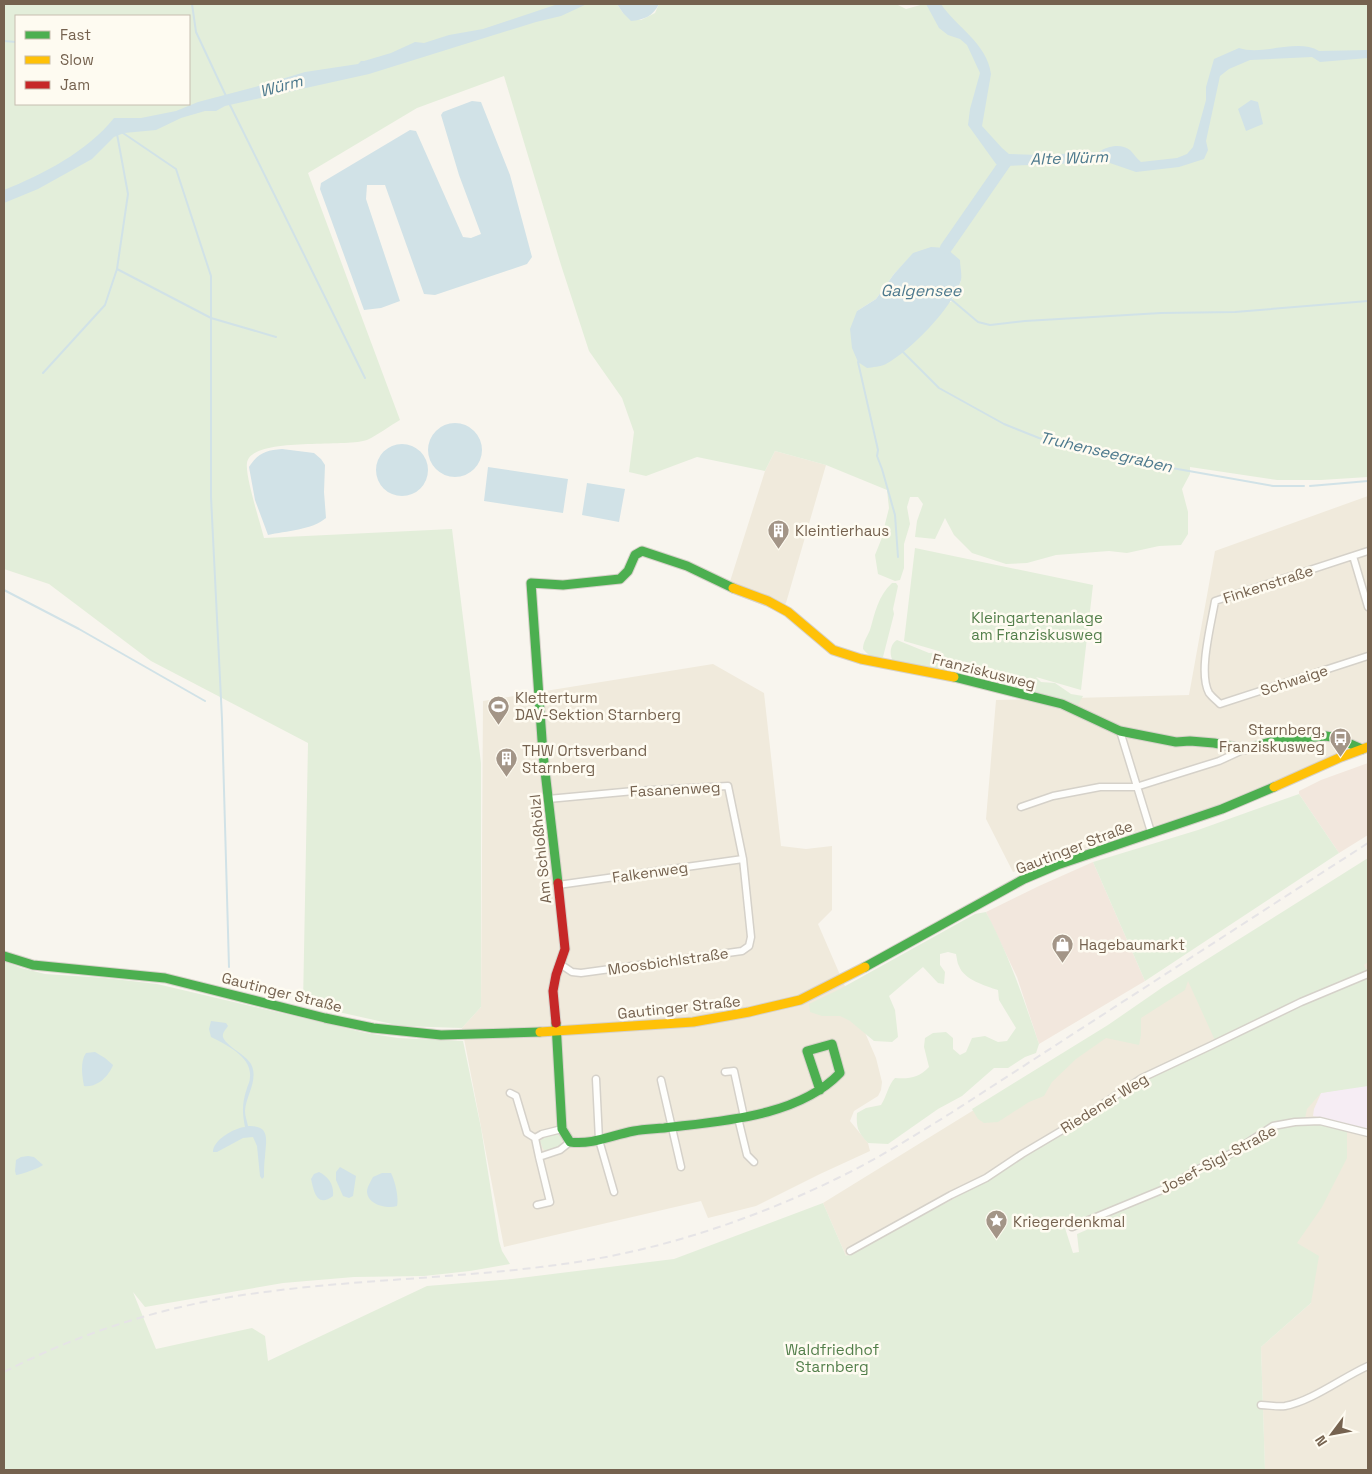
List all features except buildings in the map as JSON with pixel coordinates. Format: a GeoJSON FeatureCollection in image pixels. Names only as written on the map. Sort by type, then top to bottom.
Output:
{"type":"FeatureCollection","features":[{"type":"Feature","properties":{"kind":"street","name":"Franziskusweg"},"geometry":{"type":"LineString","coordinates":[[628,571],[635,555],[642,551],[687,566],[731,587],[768,601],[788,612],[833,650],[861,659],[943,674],[1062,704],[1120,731],[1176,742],[1214,743],[1246,749],[1277,740],[1326,736],[1365,748]]}},
{"type":"Feature","properties":{"kind":"street","name":"Finkenstraße"},"geometry":{"type":"LineString","coordinates":[[1220,704],[1210,694],[1205,683],[1203,668],[1215,601],[1368,551]]}},
{"type":"Feature","properties":{"kind":"street"},"geometry":{"type":"LineString","coordinates":[[1352,556],[1368,606]]}},
{"type":"Feature","properties":{"kind":"street","name":"Am Schloßhölzl"},"geometry":{"type":"LineString","coordinates":[[562,1129],[558,1031],[553,991],[556,975],[565,949],[548,799],[531,583],[563,585],[610,581],[620,579],[628,571]]}},
{"type":"Feature","properties":{"kind":"street","name":"Schwaige"},"geometry":{"type":"LineString","coordinates":[[1220,704],[1368,656]]}},
{"type":"Feature","properties":{"kind":"street"},"geometry":{"type":"LineString","coordinates":[[1120,731],[1151,832]]}},
{"type":"Feature","properties":{"kind":"street","name":"Gautinger Straße"},"geometry":{"type":"LineString","coordinates":[[4,956],[33,965],[165,978],[325,1018],[383,1029],[441,1035],[558,1031],[692,1022],[749,1012],[800,1000],[842,980],[1024,879],[1057,865],[1222,809],[1365,748]]}},
{"type":"Feature","properties":{"kind":"street"},"geometry":{"type":"LineString","coordinates":[[1021,807],[1053,796],[1100,787],[1136,787],[1219,761],[1246,749]]}},
{"type":"Feature","properties":{"kind":"street","name":"Fasanenweg"},"geometry":{"type":"LineString","coordinates":[[548,799],[634,791],[728,786],[743,859]]}},
{"type":"Feature","properties":{"kind":"street","name":"Falkenweg"},"geometry":{"type":"LineString","coordinates":[[558,885],[743,859]]}},
{"type":"Feature","properties":{"kind":"street","name":"Moosbichlstraße"},"geometry":{"type":"LineString","coordinates":[[560,964],[572,972],[581,973],[742,951],[749,946],[751,937],[743,859]]}},
{"type":"Feature","properties":{"kind":"street","name":"Riedener Weg"},"geometry":{"type":"LineString","coordinates":[[850,1251],[951,1195],[986,1178],[1142,1078],[1301,1002],[1368,974]]}},
{"type":"Feature","properties":{"kind":"street"},"geometry":{"type":"LineString","coordinates":[[535,1138],[542,1134],[562,1129],[570,1142],[581,1144],[634,1131],[741,1117],[789,1105],[820,1090],[833,1082],[840,1073],[832,1044],[807,1051],[820,1090]]}},
{"type":"Feature","properties":{"kind":"street"},"geometry":{"type":"LineString","coordinates":[[725,1072],[734,1070],[747,1155],[754,1162]]}},
{"type":"Feature","properties":{"kind":"street"},"geometry":{"type":"LineString","coordinates":[[596,1079],[599,1140],[614,1192]]}},
{"type":"Feature","properties":{"kind":"street"},"geometry":{"type":"LineString","coordinates":[[661,1080],[681,1168]]}},
{"type":"Feature","properties":{"kind":"street"},"geometry":{"type":"LineString","coordinates":[[510,1093],[516,1096],[528,1132],[535,1138],[550,1202],[537,1206]]}},
{"type":"Feature","properties":{"kind":"street","name":"Josef-Sigl-Straße"},"geometry":{"type":"LineString","coordinates":[[1072,1227],[1169,1187],[1196,1170],[1230,1154],[1273,1126],[1295,1122],[1320,1121],[1368,1132]]}},
{"type":"Feature","properties":{"kind":"street"},"geometry":{"type":"LineString","coordinates":[[539,1157],[560,1150],[570,1142]]}},
{"type":"Feature","properties":{"kind":"street"},"geometry":{"type":"LineString","coordinates":[[1261,1404],[1283,1406],[1295,1403],[1368,1366]]}},
{"type":"Feature","properties":{"kind":"shaded area"},"geometry":{"type":"Polygon","coordinates":[[[775,451],[826,465],[786,603],[777,611],[727,591],[765,471],[775,451]]]}},
{"type":"Feature","properties":{"kind":"shaded area"},"geometry":{"type":"Polygon","coordinates":[[[1368,496],[1368,743],[1224,803],[1013,872],[986,819],[996,700],[1189,695],[1215,551],[1368,496]]]}},
{"type":"Feature","properties":{"kind":"shaded area"},"geometry":{"type":"Polygon","coordinates":[[[713,664],[764,693],[781,846],[806,849],[832,846],[832,910],[818,924],[876,1058],[882,1082],[878,1096],[854,1111],[850,1121],[868,1143],[870,1151],[756,1206],[708,1218],[701,1201],[504,1247],[462,1028],[481,1007],[483,701],[713,664]]]}},
{"type":"Feature","properties":{"kind":"shaded area"},"geometry":{"type":"Polygon","coordinates":[[[1368,763],[1368,835],[1339,853],[1299,794],[1299,791],[1321,780],[1368,763]]]}},
{"type":"Feature","properties":{"kind":"shaded area"},"geometry":{"type":"Polygon","coordinates":[[[1093,862],[1145,981],[1039,1044],[1017,977],[986,912],[1093,862]]]}},
{"type":"Feature","properties":{"kind":"shaded area"},"geometry":{"type":"Polygon","coordinates":[[[1368,867],[1368,1470],[1265,1470],[1261,1347],[1311,1303],[1078,1126],[1037,1149],[987,1181],[846,1256],[823,1203],[1368,867]]]}},
{"type":"Feature","properties":{"kind":"shaded area"},"geometry":{"type":"Polygon","coordinates":[[[1368,1085],[1368,1129],[1313,1116],[1321,1093],[1368,1085]]]}},
{"type":"Feature","properties":{"kind":"green space"},"geometry":{"type":"Polygon","coordinates":[[[4,4],[617,4],[623,13],[641,20],[655,13],[659,4],[896,4],[906,9],[924,4],[1368,4],[1368,477],[1277,480],[1190,467],[1190,474],[1182,489],[1188,512],[1188,534],[1181,545],[1159,546],[1127,553],[1109,551],[1056,555],[1027,563],[1006,564],[972,553],[954,535],[945,518],[935,539],[915,537],[917,521],[923,504],[918,497],[910,497],[907,507],[910,524],[904,544],[904,568],[900,580],[895,581],[878,574],[875,555],[889,508],[887,490],[826,465],[775,451],[765,471],[697,457],[646,476],[629,472],[634,432],[622,398],[589,351],[504,76],[417,108],[308,173],[400,420],[367,440],[300,444],[264,449],[252,455],[247,463],[248,478],[264,538],[452,529],[481,763],[481,1007],[462,1028],[401,1026],[303,1004],[308,743],[151,661],[49,584],[4,569],[4,4]],[[914,253],[894,274],[876,299],[857,311],[951,302],[961,281],[914,253]]]}},
{"type":"Feature","properties":{"kind":"green space","name":"Kleingartenanlage am Franziskusweg"},"geometry":{"type":"Polygon","coordinates":[[[915,548],[1093,585],[1081,690],[1036,677],[1041,682],[1055,683],[1071,694],[1083,696],[1078,705],[1041,698],[893,661],[891,650],[897,640],[929,653],[942,652],[904,641],[915,548]]]}},
{"type":"Feature","properties":{"kind":"green space"},"geometry":{"type":"Polygon","coordinates":[[[892,583],[896,583],[898,586],[893,609],[894,614],[883,657],[874,657],[863,649],[864,644],[880,599],[892,583]]]}},
{"type":"Feature","properties":{"kind":"green space"},"geometry":{"type":"Polygon","coordinates":[[[1299,794],[1339,853],[1145,981],[1093,862],[1198,830],[1299,794]]]}},
{"type":"Feature","properties":{"kind":"green space","name":"Waldfriedhof Starnberg"},"geometry":{"type":"Polygon","coordinates":[[[1368,858],[1368,962],[1364,965],[1368,969],[1368,1086],[1321,1093],[1307,1109],[1304,1123],[1320,1122],[1347,1130],[1347,1158],[1322,1207],[1297,1243],[1319,1256],[1311,1303],[1261,1347],[1265,1470],[4,1470],[4,961],[21,968],[45,974],[157,984],[366,1033],[398,1038],[463,1041],[481,1128],[499,1241],[502,1251],[510,1264],[424,1276],[354,1277],[283,1283],[145,1307],[133,1292],[156,1349],[252,1328],[265,1336],[268,1361],[427,1286],[512,1279],[674,1259],[823,1203],[846,1256],[987,1181],[1037,1149],[1078,1126],[1142,1081],[1218,1047],[1188,981],[1185,990],[1141,1018],[1139,1045],[1106,1038],[1076,1059],[1052,1082],[1044,1096],[1029,1102],[998,1122],[984,1123],[978,1119],[972,1109],[1108,1025],[1163,987],[1368,858]],[[1104,1214],[1065,1228],[1073,1253],[1079,1252],[1077,1234],[1105,1222],[1104,1214]]]}},
{"type":"Feature","properties":{"kind":"green space"},"geometry":{"type":"Polygon","coordinates":[[[986,912],[1009,960],[1027,1010],[1039,1044],[1036,1053],[1025,1057],[1008,1068],[994,1068],[962,1096],[938,1109],[888,1144],[868,1143],[858,1130],[857,1113],[866,1108],[881,1105],[895,1078],[914,1077],[929,1067],[924,1047],[925,1038],[933,1033],[946,1032],[953,1038],[953,1049],[960,1055],[966,1052],[972,1038],[985,1036],[998,1042],[1007,1041],[1016,1028],[999,1000],[998,990],[970,979],[958,965],[956,954],[948,952],[940,954],[940,965],[945,972],[944,984],[938,983],[923,967],[889,996],[895,1010],[898,1037],[892,1042],[874,1041],[850,1021],[840,1016],[822,1016],[810,1012],[809,1004],[840,989],[975,914],[986,912]]]}},
{"type":"Feature","properties":{"kind":"green space"},"geometry":{"type":"Polygon","coordinates":[[[552,1134],[558,1134],[562,1143],[560,1147],[547,1151],[543,1149],[540,1141],[552,1134]]]}},
{"type":"Feature","properties":{"kind":"water","name":"Würm"},"geometry":{"type":"Polygon","coordinates":[[[558,4],[587,4],[561,16],[369,74],[225,106],[216,111],[205,111],[181,118],[156,130],[124,133],[114,137],[92,159],[38,189],[4,203],[4,190],[64,161],[91,141],[114,118],[141,118],[176,111],[198,102],[305,72],[358,64],[361,61],[391,53],[415,42],[424,43],[449,35],[483,29],[558,4]]]}},
{"type":"Feature","properties":{"kind":"water"},"geometry":{"type":"Polygon","coordinates":[[[617,4],[659,4],[648,17],[631,21],[617,4]]]}},
{"type":"Feature","properties":{"kind":"water","name":"Alte Würm"},"geometry":{"type":"Polygon","coordinates":[[[926,4],[941,4],[984,53],[991,74],[982,126],[1009,154],[1039,155],[1099,152],[1106,148],[1118,146],[1130,150],[1141,162],[1177,158],[1187,154],[1193,147],[1206,100],[1206,87],[1214,59],[1239,48],[1259,50],[1290,46],[1310,47],[1319,51],[1368,50],[1368,58],[1320,62],[1312,57],[1250,60],[1229,69],[1220,76],[1206,141],[1208,150],[1204,159],[1179,167],[1136,172],[1107,162],[1004,166],[996,164],[968,125],[970,109],[980,73],[967,45],[939,28],[926,4]]]}},
{"type":"Feature","properties":{"kind":"water"},"geometry":{"type":"Polygon","coordinates":[[[1251,100],[1258,102],[1263,124],[1246,131],[1238,109],[1251,100]]]}},
{"type":"Feature","properties":{"kind":"water"},"geometry":{"type":"Polygon","coordinates":[[[472,101],[481,102],[510,175],[532,257],[527,264],[435,295],[424,294],[385,185],[367,185],[366,199],[400,301],[381,308],[364,310],[320,189],[321,183],[410,130],[416,131],[463,237],[471,238],[481,234],[459,175],[441,115],[443,112],[472,101]]]}},
{"type":"Feature","properties":{"kind":"water","name":"Galgensee"},"geometry":{"type":"Polygon","coordinates":[[[931,247],[946,248],[960,260],[961,278],[955,293],[939,317],[918,340],[886,364],[867,368],[858,362],[852,348],[850,329],[857,311],[876,299],[894,274],[913,253],[931,247]]]}},
{"type":"Feature","properties":{"kind":"water"},"geometry":{"type":"Polygon","coordinates":[[[450,423],[460,423],[470,427],[478,435],[482,450],[478,465],[470,473],[460,477],[450,477],[440,473],[432,465],[428,455],[428,445],[432,435],[440,427],[450,423]]]}},
{"type":"Feature","properties":{"kind":"water"},"geometry":{"type":"Polygon","coordinates":[[[402,444],[416,448],[424,456],[428,470],[424,484],[416,492],[402,496],[388,492],[380,484],[376,470],[380,456],[388,448],[402,444]]]}},
{"type":"Feature","properties":{"kind":"water"},"geometry":{"type":"Polygon","coordinates":[[[282,449],[314,453],[325,465],[324,492],[326,518],[306,528],[268,535],[255,500],[249,467],[262,453],[282,449]]]}},
{"type":"Feature","properties":{"kind":"water"},"geometry":{"type":"Polygon","coordinates":[[[488,467],[568,479],[563,513],[484,501],[488,467]]]}},
{"type":"Feature","properties":{"kind":"water"},"geometry":{"type":"Polygon","coordinates":[[[587,483],[625,489],[619,522],[582,515],[587,483]]]}},
{"type":"Feature","properties":{"kind":"water"},"geometry":{"type":"Polygon","coordinates":[[[211,1021],[226,1023],[228,1026],[224,1031],[223,1037],[231,1047],[245,1057],[253,1070],[253,1082],[245,1113],[248,1126],[261,1128],[266,1135],[264,1177],[262,1179],[260,1176],[257,1146],[253,1137],[243,1138],[217,1152],[213,1152],[216,1143],[225,1135],[245,1127],[243,1103],[250,1070],[247,1063],[237,1052],[211,1037],[209,1029],[211,1021]]]}},
{"type":"Feature","properties":{"kind":"water"},"geometry":{"type":"Polygon","coordinates":[[[95,1052],[113,1065],[109,1073],[98,1083],[84,1086],[82,1069],[84,1056],[86,1053],[95,1052]]]}},
{"type":"Feature","properties":{"kind":"water"},"geometry":{"type":"Polygon","coordinates":[[[28,1156],[34,1157],[43,1165],[16,1175],[16,1160],[28,1156]]]}},
{"type":"Feature","properties":{"kind":"water"},"geometry":{"type":"Polygon","coordinates":[[[340,1167],[356,1176],[353,1196],[349,1198],[343,1196],[336,1180],[336,1172],[340,1167]]]}},
{"type":"Feature","properties":{"kind":"water"},"geometry":{"type":"Polygon","coordinates":[[[319,1172],[326,1176],[332,1185],[333,1196],[328,1199],[323,1200],[317,1197],[313,1189],[311,1179],[314,1174],[319,1172]]]}},
{"type":"Feature","properties":{"kind":"water"},"geometry":{"type":"Polygon","coordinates":[[[382,1173],[391,1173],[396,1189],[397,1206],[379,1205],[374,1203],[368,1196],[368,1188],[373,1177],[382,1173]]]}},
{"type":"Feature","properties":{"kind":"waterway"},"geometry":{"type":"LineString","coordinates":[[192,4],[196,32],[226,96]]}},
{"type":"Feature","properties":{"kind":"waterway"},"geometry":{"type":"LineString","coordinates":[[4,41],[15,42]]}},
{"type":"Feature","properties":{"kind":"waterway"},"geometry":{"type":"LineString","coordinates":[[230,105],[365,378]]}},
{"type":"Feature","properties":{"kind":"waterway"},"geometry":{"type":"LineString","coordinates":[[123,133],[176,169],[211,276],[211,497],[222,719],[229,967]]}},
{"type":"Feature","properties":{"kind":"waterway"},"geometry":{"type":"LineString","coordinates":[[43,373],[105,305],[117,269],[128,194],[117,134]]}},
{"type":"Feature","properties":{"kind":"waterway"},"geometry":{"type":"LineString","coordinates":[[946,248],[1007,160]]}},
{"type":"Feature","properties":{"kind":"waterway"},"geometry":{"type":"LineString","coordinates":[[117,269],[211,318],[276,337]]}},
{"type":"Feature","properties":{"kind":"waterway"},"geometry":{"type":"LineString","coordinates":[[952,300],[978,322],[990,325],[1025,321],[1161,313],[1235,312],[1368,301]]}},
{"type":"Feature","properties":{"kind":"waterway","name":"Truhenseegraben"},"geometry":{"type":"LineString","coordinates":[[903,352],[939,388],[1004,424],[1039,438],[1110,457],[1273,486],[1304,486]]}},
{"type":"Feature","properties":{"kind":"waterway"},"geometry":{"type":"LineString","coordinates":[[858,362],[878,450],[877,456],[895,515],[898,557]]}},
{"type":"Feature","properties":{"kind":"waterway","name":"Truhenseegraben"},"geometry":{"type":"LineString","coordinates":[[1310,486],[1368,481]]}},
{"type":"Feature","properties":{"kind":"waterway"},"geometry":{"type":"LineString","coordinates":[[4,590],[79,629],[205,701]]}},
{"type":"Feature","properties":{"kind":"railway"},"geometry":{"type":"LineString","coordinates":[[4,1372],[66,1343],[98,1331],[131,1320],[198,1303],[305,1287],[464,1275],[583,1261],[649,1248],[745,1218],[838,1178],[909,1139],[1368,843]]}},
{"type":"Feature","properties":{"kind":"traffic: fast"},"geometry":{"type":"LineString","coordinates":[[558,883],[543,754],[531,583],[563,585],[620,579],[628,571],[635,555],[642,551],[687,566],[733,588]]}},
{"type":"Feature","properties":{"kind":"traffic: fast"},"geometry":{"type":"LineString","coordinates":[[954,677],[1062,704],[1120,731],[1176,742],[1214,743],[1246,749],[1277,740],[1326,736],[1337,738],[1362,749]]}},
{"type":"Feature","properties":{"kind":"traffic: fast"},"geometry":{"type":"LineString","coordinates":[[865,967],[1024,879],[1057,865],[1222,809],[1274,787]]}},
{"type":"Feature","properties":{"kind":"traffic: fast"},"geometry":{"type":"LineString","coordinates":[[4,956],[33,965],[165,978],[373,1028],[441,1035],[540,1032]]}},
{"type":"Feature","properties":{"kind":"traffic: fast"},"geometry":{"type":"LineString","coordinates":[[556,1023],[562,1129],[570,1142],[587,1142],[638,1130],[734,1119],[781,1108],[803,1099],[823,1088],[840,1073],[832,1044],[807,1051],[820,1090]]}},
{"type":"Feature","properties":{"kind":"traffic: slow"},"geometry":{"type":"LineString","coordinates":[[733,588],[768,601],[788,612],[833,650],[861,659],[954,677]]}},
{"type":"Feature","properties":{"kind":"traffic: slow"},"geometry":{"type":"LineString","coordinates":[[1274,787],[1368,747]]}},
{"type":"Feature","properties":{"kind":"traffic: slow"},"geometry":{"type":"LineString","coordinates":[[540,1032],[693,1022],[749,1012],[800,1000],[865,967]]}},
{"type":"Feature","properties":{"kind":"traffic: jam"},"geometry":{"type":"LineString","coordinates":[[556,1023],[553,991],[556,975],[565,949],[558,883]]}},
{"type":"Feature","properties":{"kind":"place","name":"Kleintierhaus"},"geometry":{"type":"Point","coordinates":[779,549]}},
{"type":"Feature","properties":{"kind":"place","name":"Kletterturm DAV-Sektion Starnberg"},"geometry":{"type":"Point","coordinates":[499,725]}},
{"type":"Feature","properties":{"kind":"place","name":"Starnberg, Franziskusweg"},"geometry":{"type":"Point","coordinates":[1341,757]}},
{"type":"Feature","properties":{"kind":"place","name":"THW Ortsverband Starnberg"},"geometry":{"type":"Point","coordinates":[506,778]}},
{"type":"Feature","properties":{"kind":"place","name":"Hagebaumarkt"},"geometry":{"type":"Point","coordinates":[1063,963]}},
{"type":"Feature","properties":{"kind":"place","name":"Kriegerdenkmal"},"geometry":{"type":"Point","coordinates":[997,1240]}}]}
